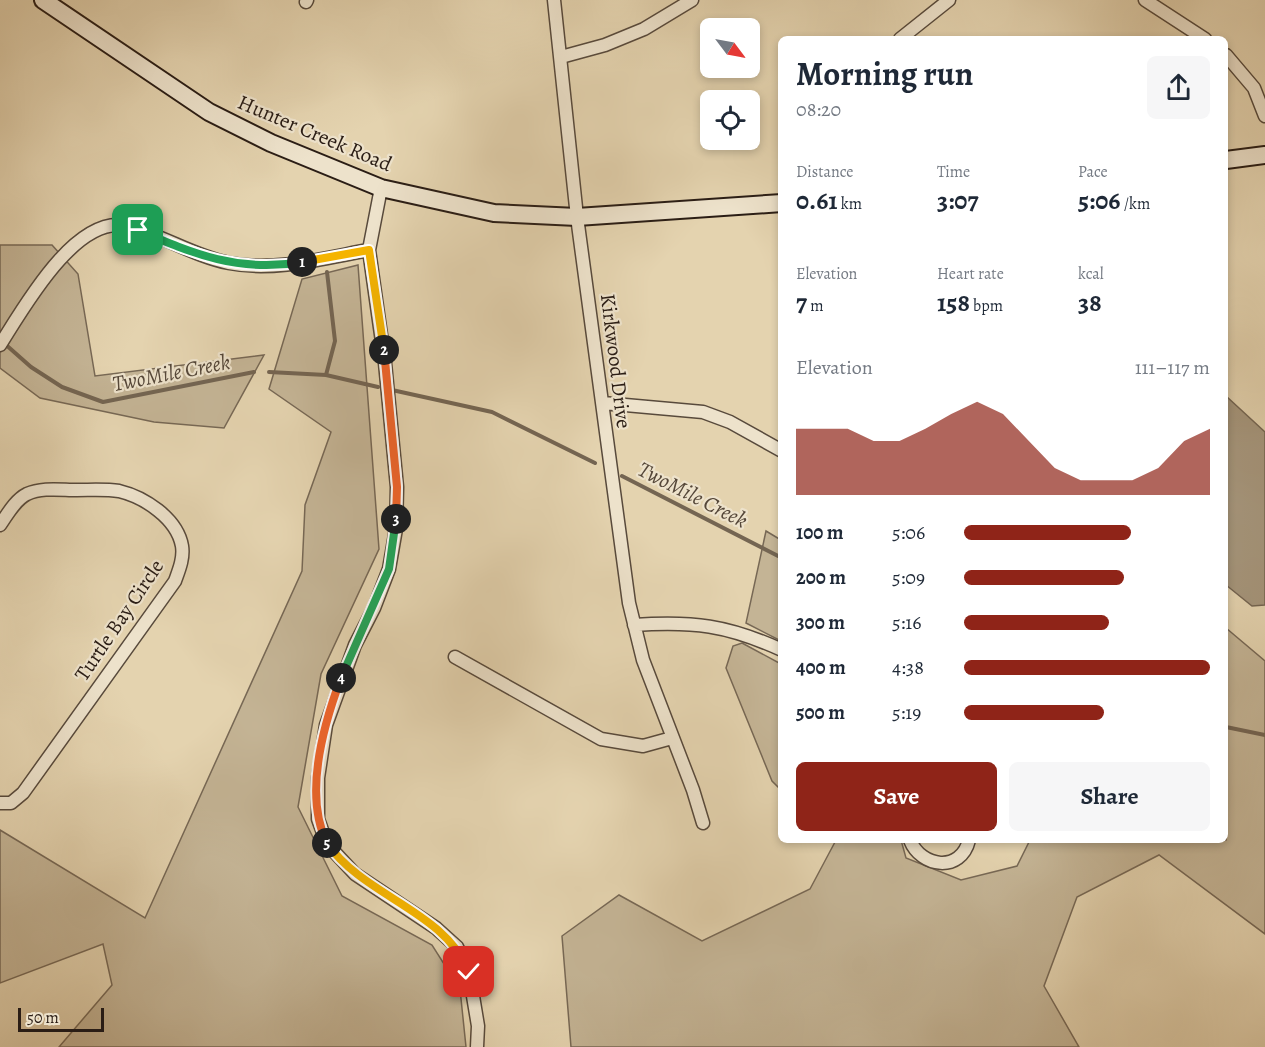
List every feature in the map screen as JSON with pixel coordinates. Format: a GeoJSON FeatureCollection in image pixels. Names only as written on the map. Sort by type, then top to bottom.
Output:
{"type":"FeatureCollection","features":[{"type":"Feature","properties":{"kind":"main road","name":"Hunter Creek Road"},"geometry":{"type":"LineString","coordinates":[[45,1],[209,112],[280,148],[381,188],[494,213],[577,217],[778,204]]}},
{"type":"Feature","properties":{"kind":"main road"},"geometry":{"type":"LineString","coordinates":[[1228,160],[1265,156]]}},
{"type":"Feature","properties":{"kind":"street","name":"Kirkwood Drive"},"geometry":{"type":"LineString","coordinates":[[554,0],[577,217],[629,603],[643,660],[693,790],[703,823]]}},
{"type":"Feature","properties":{"kind":"street"},"geometry":{"type":"LineString","coordinates":[[561,57],[605,45],[644,29],[692,0]]}},
{"type":"Feature","properties":{"kind":"street"},"geometry":{"type":"LineString","coordinates":[[904,36],[949,0]]}},
{"type":"Feature","properties":{"kind":"street"},"geometry":{"type":"LineString","coordinates":[[1145,0],[1200,36]]}},
{"type":"Feature","properties":{"kind":"street"},"geometry":{"type":"LineString","coordinates":[[1228,57],[1254,88],[1265,116]]}},
{"type":"Feature","properties":{"kind":"street"},"geometry":{"type":"LineString","coordinates":[[381,188],[369,250],[385,363],[397,487],[396,529],[389,569],[374,608],[354,645],[326,725],[318,778],[318,819],[327,844],[355,874],[436,928],[457,947],[469,972],[478,1026],[478,1045]]}},
{"type":"Feature","properties":{"kind":"street"},"geometry":{"type":"LineString","coordinates":[[0,345],[56,265],[80,240],[97,228],[111,225],[125,226],[190,252],[230,264],[273,266],[369,250]]}},
{"type":"Feature","properties":{"kind":"street"},"geometry":{"type":"LineString","coordinates":[[603,403],[704,412],[730,422],[778,449]]}},
{"type":"Feature","properties":{"kind":"street","name":"Turtle Bay Circle"},"geometry":{"type":"LineString","coordinates":[[0,525],[27,494],[46,489],[117,491],[130,495],[166,516],[177,530],[182,546],[181,563],[174,581],[23,793],[6,803]]}},
{"type":"Feature","properties":{"kind":"street"},"geometry":{"type":"LineString","coordinates":[[634,625],[675,622],[716,626],[778,649]]}},
{"type":"Feature","properties":{"kind":"street"},"geometry":{"type":"LineString","coordinates":[[455,657],[601,739],[644,746],[672,738]]}},
{"type":"Feature","properties":{"kind":"street"},"geometry":{"type":"LineString","coordinates":[[912,843],[919,856],[931,863],[945,864],[957,859],[967,849],[968,843]]}},
{"type":"Feature","properties":{"kind":"shaded area"},"geometry":{"type":"Polygon","coordinates":[[[0,245],[52,245],[78,274],[95,376],[264,355],[224,428],[154,422],[40,398],[0,368],[0,245]]]}},
{"type":"Feature","properties":{"kind":"shaded area"},"geometry":{"type":"Polygon","coordinates":[[[358,265],[379,549],[321,674],[298,807],[342,896],[432,945],[460,989],[466,1047],[59,1047],[112,985],[103,944],[0,983],[0,830],[145,918],[302,571],[305,505],[331,432],[269,389],[302,279],[358,265]]]}},
{"type":"Feature","properties":{"kind":"shaded area"},"geometry":{"type":"Polygon","coordinates":[[[1228,398],[1265,432],[1265,605],[1252,606],[1228,587],[1228,398]]]}},
{"type":"Feature","properties":{"kind":"shaded area"},"geometry":{"type":"Polygon","coordinates":[[[766,531],[778,538],[778,639],[746,623],[766,531]]]}},
{"type":"Feature","properties":{"kind":"shaded area"},"geometry":{"type":"Polygon","coordinates":[[[1228,630],[1265,661],[1265,934],[1159,855],[1077,897],[1044,986],[1079,1047],[571,1047],[562,936],[619,895],[702,941],[810,889],[834,843],[902,843],[906,858],[961,880],[1017,866],[1028,843],[1228,843],[1228,630]]]}},
{"type":"Feature","properties":{"kind":"shaded area"},"geometry":{"type":"Polygon","coordinates":[[[742,643],[778,662],[778,787],[772,781],[726,668],[733,646],[742,643]]]}},
{"type":"Feature","properties":{"kind":"waterway"},"geometry":{"type":"LineString","coordinates":[[326,375],[335,341],[327,272]]}},
{"type":"Feature","properties":{"kind":"waterway","name":"TwoMile Creek"},"geometry":{"type":"LineString","coordinates":[[5,344],[31,367],[62,387],[103,402],[254,372]]}},
{"type":"Feature","properties":{"kind":"waterway","name":"TwoMile Creek"},"geometry":{"type":"LineString","coordinates":[[269,372],[326,375],[378,387]]}},
{"type":"Feature","properties":{"kind":"waterway","name":"TwoMile Creek"},"geometry":{"type":"LineString","coordinates":[[392,390],[492,412],[595,463]]}},
{"type":"Feature","properties":{"kind":"waterway","name":"TwoMile Creek"},"geometry":{"type":"LineString","coordinates":[[622,476],[778,556]]}},
{"type":"Feature","properties":{"kind":"waterway","name":"TwoMile Creek"},"geometry":{"type":"LineString","coordinates":[[1228,727],[1265,735]]}},
{"type":"Feature","properties":{"kind":"route"},"geometry":{"type":"LineString","coordinates":[[138,230],[190,252],[230,264],[273,266],[369,250],[375,279],[385,363],[397,487],[396,529],[389,569],[374,608],[354,645],[326,725],[318,778],[318,819],[321,832],[335,855],[355,874],[447,937],[457,947],[469,972]]}}]}
